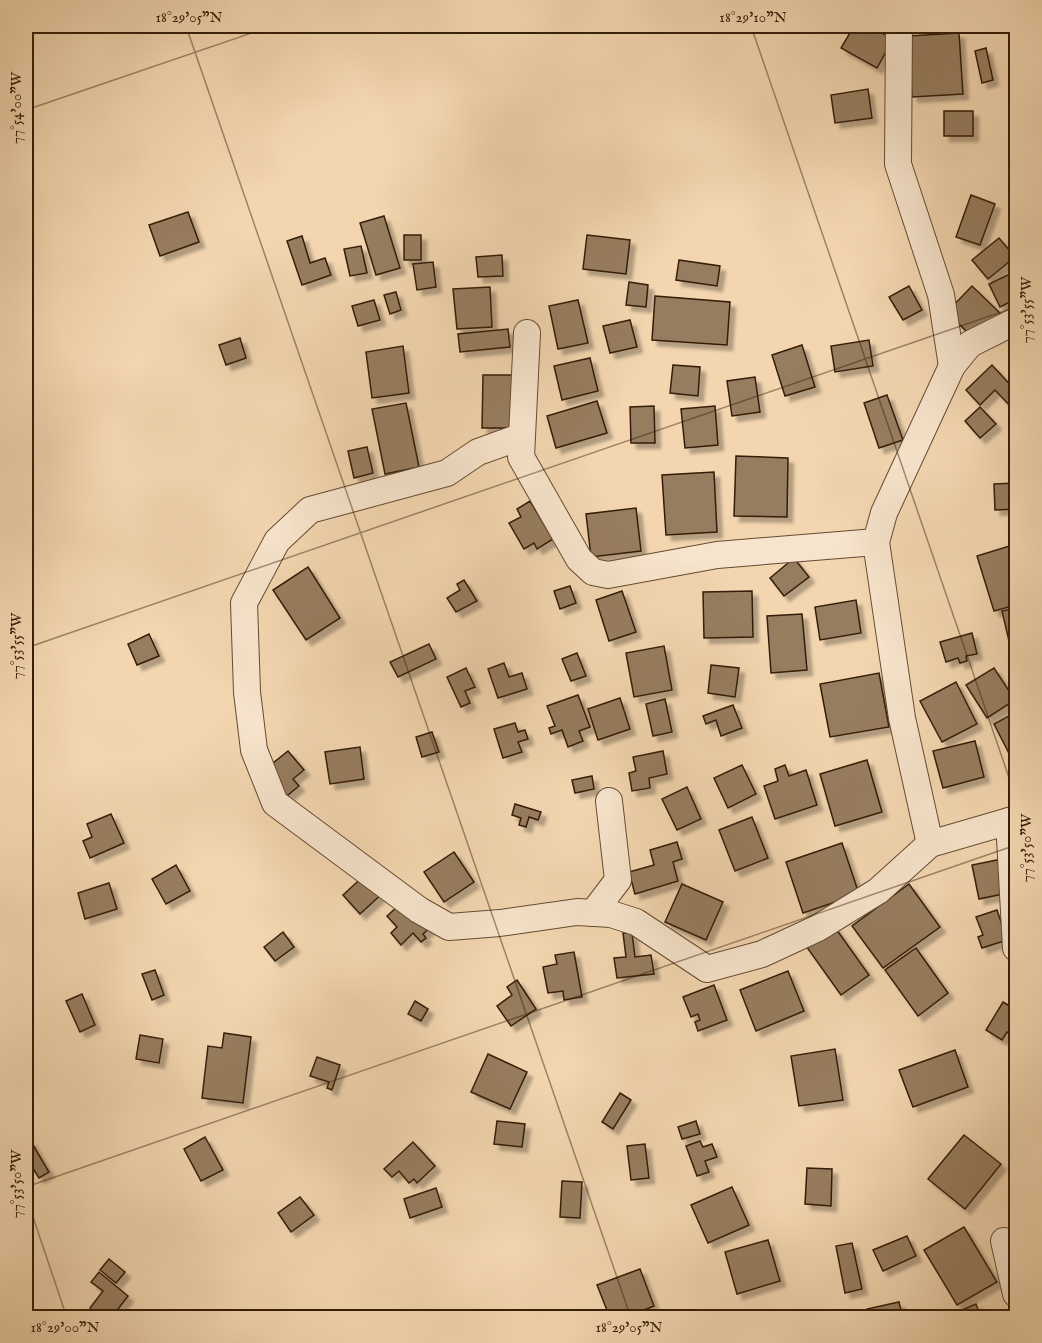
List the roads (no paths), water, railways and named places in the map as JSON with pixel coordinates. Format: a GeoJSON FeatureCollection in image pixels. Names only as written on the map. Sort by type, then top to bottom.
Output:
{"type":"FeatureCollection","features":[{"type":"Feature","properties":{"kind":"street"},"geometry":{"type":"LineString","coordinates":[[899,26],[898,164],[941,295],[952,366]]}},
{"type":"Feature","properties":{"kind":"street"},"geometry":{"type":"LineString","coordinates":[[930,844],[902,718],[876,542],[884,513],[952,366],[970,344],[1017,321]]}},
{"type":"Feature","properties":{"kind":"street"},"geometry":{"type":"LineString","coordinates":[[527,333],[520,437],[521,457],[579,560],[586,568],[601,575],[717,555],[876,542]]}},
{"type":"Feature","properties":{"kind":"street"},"geometry":{"type":"LineString","coordinates":[[520,437],[478,452],[447,473],[310,510],[277,541],[244,603],[247,692],[254,750],[275,803],[419,910],[449,927],[500,923],[577,912],[611,914],[636,922],[707,969],[762,954],[818,928],[878,891],[930,844],[1013,820],[1017,948]]}},
{"type":"Feature","properties":{"kind":"street"},"geometry":{"type":"LineString","coordinates":[[593,913],[618,880],[609,801]]}},
{"type":"Feature","properties":{"kind":"street"},"geometry":{"type":"LineString","coordinates":[[1004,1240],[1017,1294]]}}]}
